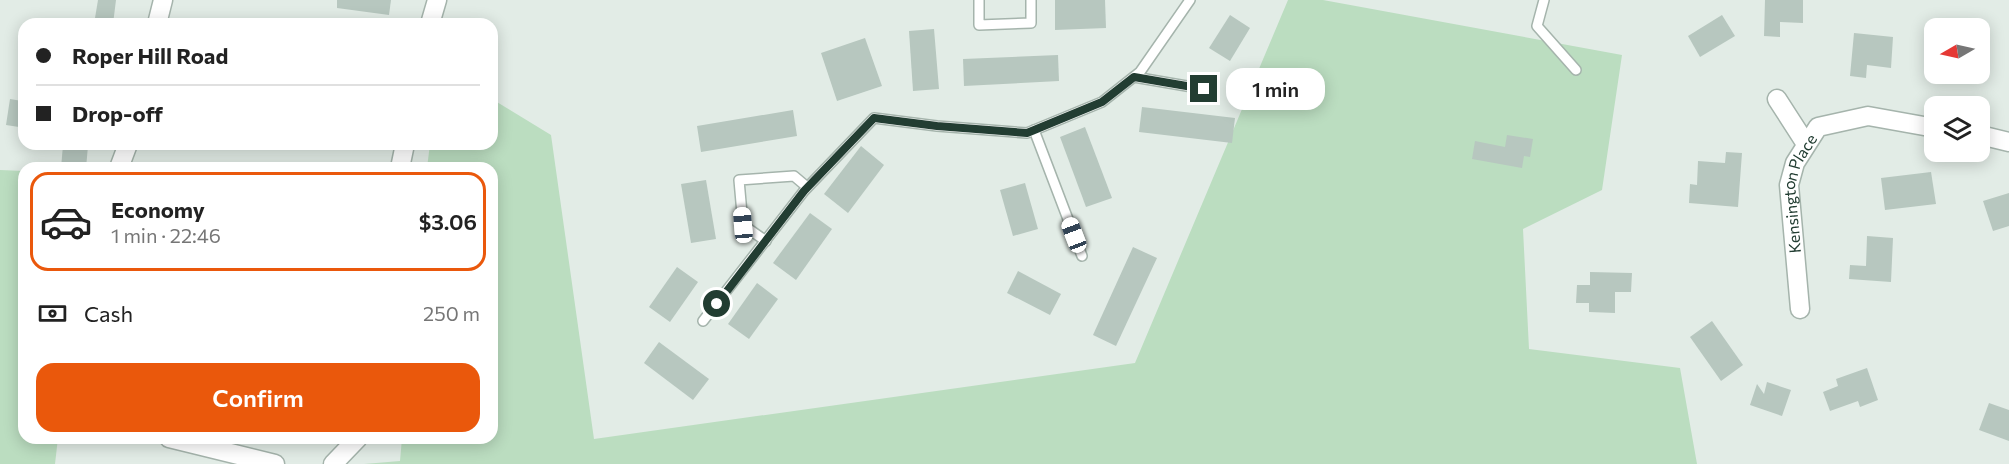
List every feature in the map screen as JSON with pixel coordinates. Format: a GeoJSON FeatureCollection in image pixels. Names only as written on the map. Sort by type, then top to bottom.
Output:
{"type":"FeatureCollection","features":[{"type":"Feature","properties":{"kind":"street"},"geometry":{"type":"LineString","coordinates":[[158,18],[163,0]]}},
{"type":"Feature","properties":{"kind":"street"},"geometry":{"type":"LineString","coordinates":[[432,18],[437,0]]}},
{"type":"Feature","properties":{"kind":"street"},"geometry":{"type":"LineString","coordinates":[[1777,99],[1806,144]]}},
{"type":"Feature","properties":{"kind":"street","name":"Kensington Place"},"geometry":{"type":"LineString","coordinates":[[1800,309],[1789,185],[1795,163],[1806,144],[1818,127],[1868,116],[1924,126]]}},
{"type":"Feature","properties":{"kind":"street"},"geometry":{"type":"LineString","coordinates":[[1990,137],[2009,142]]}},
{"type":"Feature","properties":{"kind":"street"},"geometry":{"type":"LineString","coordinates":[[194,444],[275,464]]}},
{"type":"Feature","properties":{"kind":"street"},"geometry":{"type":"LineString","coordinates":[[333,464],[352,444]]}},
{"type":"Feature","properties":{"kind":"lane"},"geometry":{"type":"LineString","coordinates":[[979,0],[979,26],[1031,23],[1030,0]]}},
{"type":"Feature","properties":{"kind":"lane"},"geometry":{"type":"LineString","coordinates":[[703,321],[807,187],[874,118],[937,126],[1027,133],[1102,102],[1134,77],[1140,72],[1190,0]]}},
{"type":"Feature","properties":{"kind":"lane"},"geometry":{"type":"LineString","coordinates":[[1544,0],[1538,26],[1576,70]]}},
{"type":"Feature","properties":{"kind":"lane"},"geometry":{"type":"LineString","coordinates":[[1134,77],[1204,89]]}},
{"type":"Feature","properties":{"kind":"lane"},"geometry":{"type":"LineString","coordinates":[[1034,130],[1082,256]]}},
{"type":"Feature","properties":{"kind":"lane"},"geometry":{"type":"LineString","coordinates":[[766,241],[743,225],[739,180],[794,176],[807,187]]}},
{"type":"Feature","properties":{"kind":"green space"},"geometry":{"type":"Polygon","coordinates":[[[1288,0],[1323,0],[1622,55],[1602,190],[1523,229],[1529,349],[1680,368],[1697,464],[364,464],[400,461],[401,444],[498,444],[498,162],[428,162],[429,150],[498,150],[498,103],[551,135],[594,439],[1135,363],[1288,0]]]}},
{"type":"Feature","properties":{"kind":"green space"},"geometry":{"type":"Polygon","coordinates":[[[0,170],[18,171],[18,444],[57,444],[55,464],[0,464],[0,170]]]}},
{"type":"Feature","properties":{"kind":"building"},"geometry":{"type":"Polygon","coordinates":[[[98,0],[116,0],[114,18],[95,18],[98,0]]]}},
{"type":"Feature","properties":{"kind":"building"},"geometry":{"type":"Polygon","coordinates":[[[337,0],[391,0],[389,15],[337,8],[337,0]]]}},
{"type":"Feature","properties":{"kind":"building"},"geometry":{"type":"Polygon","coordinates":[[[1055,0],[1105,0],[1106,28],[1055,30],[1055,0]]]}},
{"type":"Feature","properties":{"kind":"building"},"geometry":{"type":"Polygon","coordinates":[[[1765,0],[1803,0],[1803,23],[1780,22],[1780,37],[1764,36],[1765,0]]]}},
{"type":"Feature","properties":{"kind":"building"},"geometry":{"type":"Polygon","coordinates":[[[1230,15],[1250,28],[1230,61],[1209,48],[1230,15]]]}},
{"type":"Feature","properties":{"kind":"building"},"geometry":{"type":"Polygon","coordinates":[[[1722,15],[1735,36],[1700,57],[1688,36],[1722,15]]]}},
{"type":"Feature","properties":{"kind":"building"},"geometry":{"type":"Polygon","coordinates":[[[934,29],[939,89],[913,91],[909,31],[934,29]]]}},
{"type":"Feature","properties":{"kind":"building"},"geometry":{"type":"Polygon","coordinates":[[[1854,33],[1893,37],[1891,68],[1867,65],[1866,78],[1850,76],[1854,33]]]}},
{"type":"Feature","properties":{"kind":"building"},"geometry":{"type":"Polygon","coordinates":[[[865,38],[882,86],[837,101],[821,53],[865,38]]]}},
{"type":"Feature","properties":{"kind":"building"},"geometry":{"type":"Polygon","coordinates":[[[1058,55],[1059,81],[964,86],[963,59],[1058,55]]]}},
{"type":"Feature","properties":{"kind":"building"},"geometry":{"type":"Polygon","coordinates":[[[10,99],[18,100],[18,127],[6,125],[10,99]]]}},
{"type":"Feature","properties":{"kind":"building"},"geometry":{"type":"Polygon","coordinates":[[[1142,107],[1235,118],[1232,143],[1139,132],[1142,107]]]}},
{"type":"Feature","properties":{"kind":"building"},"geometry":{"type":"Polygon","coordinates":[[[793,110],[797,136],[701,152],[697,126],[793,110]]]}},
{"type":"Feature","properties":{"kind":"building"},"geometry":{"type":"Polygon","coordinates":[[[1085,127],[1112,198],[1086,207],[1060,137],[1085,127]]]}},
{"type":"Feature","properties":{"kind":"building"},"geometry":{"type":"Polygon","coordinates":[[[1507,135],[1533,139],[1530,157],[1524,156],[1522,168],[1472,159],[1475,141],[1505,147],[1507,135]]]}},
{"type":"Feature","properties":{"kind":"building"},"geometry":{"type":"Polygon","coordinates":[[[861,146],[884,165],[848,213],[824,194],[861,146]]]}},
{"type":"Feature","properties":{"kind":"building"},"geometry":{"type":"Polygon","coordinates":[[[63,150],[88,150],[87,162],[62,162],[63,150]]]}},
{"type":"Feature","properties":{"kind":"building"},"geometry":{"type":"Polygon","coordinates":[[[1726,152],[1742,153],[1738,207],[1689,203],[1690,184],[1697,185],[1698,161],[1725,163],[1726,152]]]}},
{"type":"Feature","properties":{"kind":"building"},"geometry":{"type":"Polygon","coordinates":[[[1931,172],[1936,204],[1885,210],[1881,178],[1931,172]]]}},
{"type":"Feature","properties":{"kind":"building"},"geometry":{"type":"Polygon","coordinates":[[[706,180],[716,239],[691,243],[681,184],[706,180]]]}},
{"type":"Feature","properties":{"kind":"building"},"geometry":{"type":"Polygon","coordinates":[[[1025,183],[1038,229],[1013,236],[1000,190],[1025,183]]]}},
{"type":"Feature","properties":{"kind":"building"},"geometry":{"type":"Polygon","coordinates":[[[2009,193],[2009,226],[1993,231],[1983,201],[2009,193]]]}},
{"type":"Feature","properties":{"kind":"building"},"geometry":{"type":"Polygon","coordinates":[[[810,213],[832,229],[796,280],[773,263],[810,213]]]}},
{"type":"Feature","properties":{"kind":"building"},"geometry":{"type":"Polygon","coordinates":[[[1867,236],[1893,238],[1891,282],[1849,279],[1850,265],[1866,266],[1867,236]]]}},
{"type":"Feature","properties":{"kind":"building"},"geometry":{"type":"Polygon","coordinates":[[[1133,247],[1157,258],[1116,346],[1093,335],[1133,247]]]}},
{"type":"Feature","properties":{"kind":"building"},"geometry":{"type":"Polygon","coordinates":[[[677,267],[698,282],[670,322],[649,307],[677,267]]]}},
{"type":"Feature","properties":{"kind":"building"},"geometry":{"type":"Polygon","coordinates":[[[1018,271],[1061,294],[1050,315],[1007,293],[1018,271]]]}},
{"type":"Feature","properties":{"kind":"building"},"geometry":{"type":"Polygon","coordinates":[[[1590,272],[1632,273],[1631,292],[1615,292],[1615,313],[1589,312],[1589,303],[1576,303],[1577,285],[1590,285],[1590,272]]]}},
{"type":"Feature","properties":{"kind":"building"},"geometry":{"type":"Polygon","coordinates":[[[757,283],[778,299],[749,339],[728,324],[757,283]]]}},
{"type":"Feature","properties":{"kind":"building"},"geometry":{"type":"Polygon","coordinates":[[[1712,321],[1743,365],[1721,381],[1690,337],[1712,321]]]}},
{"type":"Feature","properties":{"kind":"building"},"geometry":{"type":"Polygon","coordinates":[[[659,342],[709,379],[693,400],[644,363],[659,342]]]}},
{"type":"Feature","properties":{"kind":"building"},"geometry":{"type":"Polygon","coordinates":[[[1867,368],[1878,400],[1860,407],[1858,401],[1830,411],[1823,392],[1838,386],[1836,379],[1867,368]]]}},
{"type":"Feature","properties":{"kind":"building"},"geometry":{"type":"Polygon","coordinates":[[[1767,382],[1791,390],[1782,416],[1750,405],[1757,384],[1764,394],[1767,382]]]}},
{"type":"Feature","properties":{"kind":"building"},"geometry":{"type":"Polygon","coordinates":[[[1989,403],[2009,410],[2009,441],[1979,430],[1989,403]]]}},
{"type":"Feature","properties":{"kind":"route"},"geometry":{"type":"LineString","coordinates":[[717,304],[804,191],[874,118],[937,126],[1027,133],[1102,102],[1134,77],[1204,89]]}}]}
